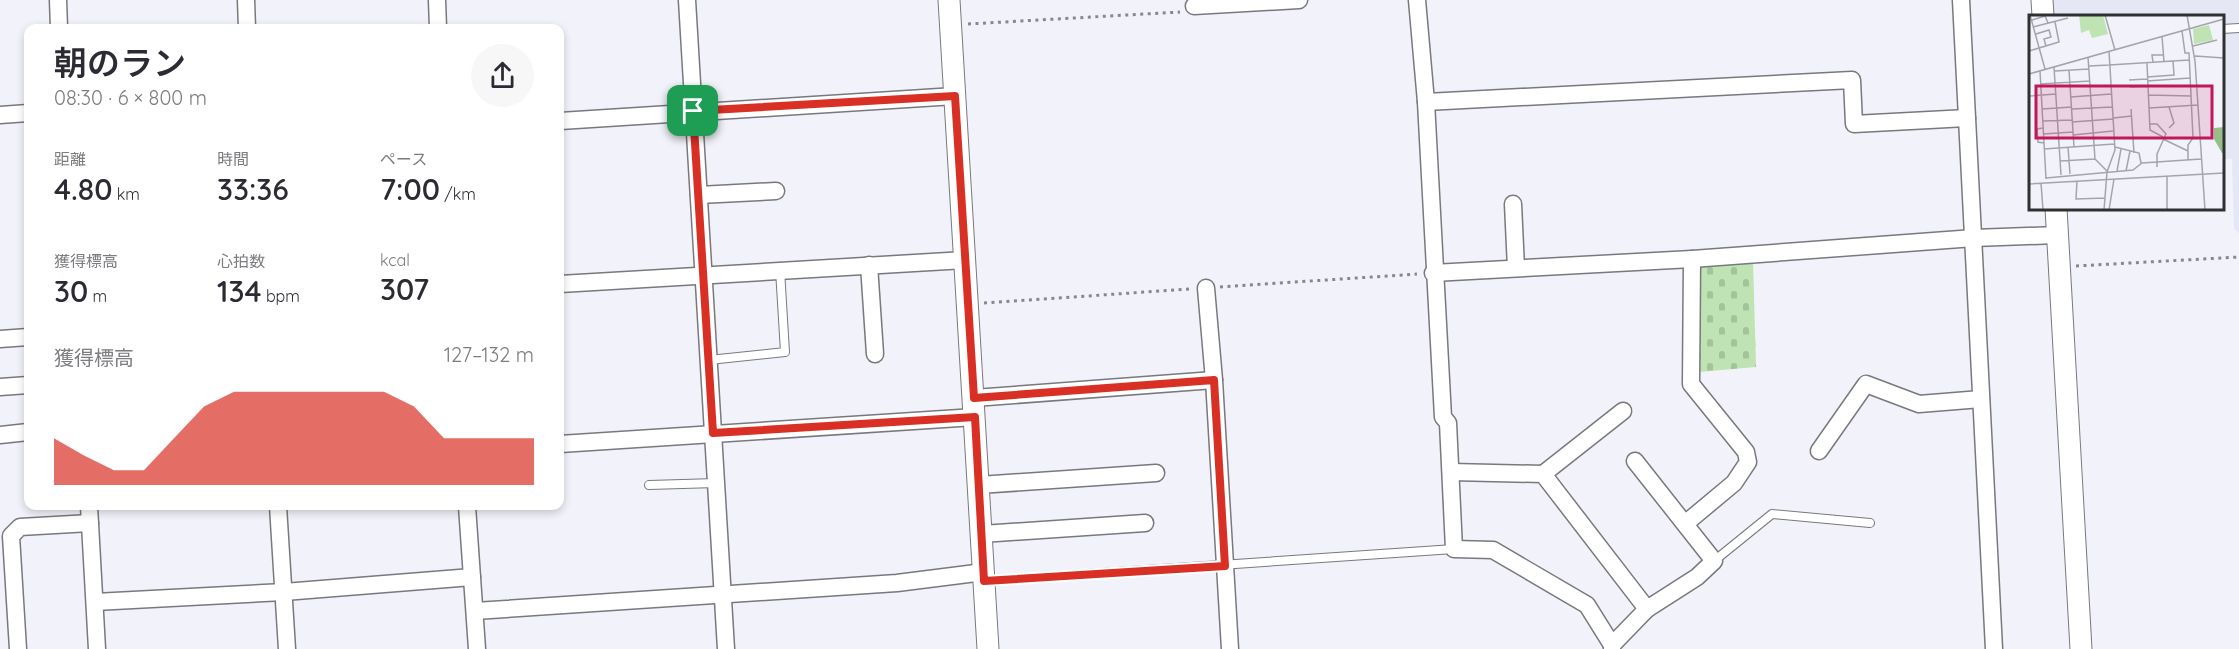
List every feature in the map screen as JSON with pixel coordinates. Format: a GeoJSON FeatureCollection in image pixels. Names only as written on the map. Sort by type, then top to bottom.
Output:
{"type":"FeatureCollection","features":[{"type":"Feature","properties":{"kind":"street"},"geometry":{"type":"LineString","coordinates":[[58,0],[59,24]]}},
{"type":"Feature","properties":{"kind":"street"},"geometry":{"type":"LineString","coordinates":[[246,0],[248,24]]}},
{"type":"Feature","properties":{"kind":"street"},"geometry":{"type":"LineString","coordinates":[[437,0],[438,24]]}},
{"type":"Feature","properties":{"kind":"street"},"geometry":{"type":"LineString","coordinates":[[687,0],[726,649]]}},
{"type":"Feature","properties":{"kind":"street"},"geometry":{"type":"LineString","coordinates":[[949,0],[988,649]]}},
{"type":"Feature","properties":{"kind":"street"},"geometry":{"type":"LineString","coordinates":[[1194,6],[1299,0]]}},
{"type":"Feature","properties":{"kind":"street"},"geometry":{"type":"LineString","coordinates":[[1417,0],[1426,102],[1433,273],[1443,417],[1448,423],[1454,549],[1493,550],[1587,605],[1612,647],[1647,609],[1697,577],[1714,561],[1635,461]]}},
{"type":"Feature","properties":{"kind":"street"},"geometry":{"type":"LineString","coordinates":[[1961,0],[1994,649]]}},
{"type":"Feature","properties":{"kind":"street"},"geometry":{"type":"LineString","coordinates":[[2042,0],[2043,15]]}},
{"type":"Feature","properties":{"kind":"street"},"geometry":{"type":"LineString","coordinates":[[1426,102],[1852,80],[1854,124],[1967,118]]}},
{"type":"Feature","properties":{"kind":"street"},"geometry":{"type":"LineString","coordinates":[[564,121],[955,96]]}},
{"type":"Feature","properties":{"kind":"street"},"geometry":{"type":"LineString","coordinates":[[0,116],[24,113]]}},
{"type":"Feature","properties":{"kind":"street"},"geometry":{"type":"LineString","coordinates":[[699,195],[776,191]]}},
{"type":"Feature","properties":{"kind":"street"},"geometry":{"type":"LineString","coordinates":[[1513,204],[1515,268]]}},
{"type":"Feature","properties":{"kind":"street"},"geometry":{"type":"LineString","coordinates":[[2056,210],[2081,649]]}},
{"type":"Feature","properties":{"kind":"street"},"geometry":{"type":"LineString","coordinates":[[1433,273],[1692,260],[1974,238],[2057,235]]}},
{"type":"Feature","properties":{"kind":"street"},"geometry":{"type":"LineString","coordinates":[[564,284],[965,260]]}},
{"type":"Feature","properties":{"kind":"street"},"geometry":{"type":"LineString","coordinates":[[1686,523],[1734,483],[1748,462],[1746,452],[1691,384],[1692,260]]}},
{"type":"Feature","properties":{"kind":"street"},"geometry":{"type":"LineString","coordinates":[[869,265],[875,354]]}},
{"type":"Feature","properties":{"kind":"street"},"geometry":{"type":"LineString","coordinates":[[1206,288],[1214,380],[1230,649]]}},
{"type":"Feature","properties":{"kind":"street"},"geometry":{"type":"LineString","coordinates":[[0,339],[24,336]]}},
{"type":"Feature","properties":{"kind":"street"},"geometry":{"type":"LineString","coordinates":[[564,444],[713,433],[1214,380]]}},
{"type":"Feature","properties":{"kind":"street"},"geometry":{"type":"LineString","coordinates":[[1820,451],[1866,384],[1919,404],[1981,399]]}},
{"type":"Feature","properties":{"kind":"street"},"geometry":{"type":"LineString","coordinates":[[0,387],[24,385]]}},
{"type":"Feature","properties":{"kind":"street"},"geometry":{"type":"LineString","coordinates":[[1451,472],[1543,474],[1623,411]]}},
{"type":"Feature","properties":{"kind":"street"},"geometry":{"type":"LineString","coordinates":[[0,435],[24,432]]}},
{"type":"Feature","properties":{"kind":"street"},"geometry":{"type":"LineString","coordinates":[[979,485],[1156,473]]}},
{"type":"Feature","properties":{"kind":"street"},"geometry":{"type":"LineString","coordinates":[[1543,474],[1647,609]]}},
{"type":"Feature","properties":{"kind":"street"},"geometry":{"type":"LineString","coordinates":[[89,510],[97,649]]}},
{"type":"Feature","properties":{"kind":"street"},"geometry":{"type":"LineString","coordinates":[[279,510],[287,649]]}},
{"type":"Feature","properties":{"kind":"street"},"geometry":{"type":"LineString","coordinates":[[467,510],[477,649]]}},
{"type":"Feature","properties":{"kind":"street"},"geometry":{"type":"LineString","coordinates":[[18,649],[11,536],[20,527],[90,523]]}},
{"type":"Feature","properties":{"kind":"street"},"geometry":{"type":"LineString","coordinates":[[982,534],[1145,524]]}},
{"type":"Feature","properties":{"kind":"street"},"geometry":{"type":"LineString","coordinates":[[475,611],[984,576]]}},
{"type":"Feature","properties":{"kind":"street"},"geometry":{"type":"LineString","coordinates":[[95,602],[284,592],[472,577]]}},
{"type":"Feature","properties":{"kind":"lane"},"geometry":{"type":"LineString","coordinates":[[2224,29],[2239,28]]}},
{"type":"Feature","properties":{"kind":"lane"},"geometry":{"type":"LineString","coordinates":[[709,360],[785,352],[780,270]]}},
{"type":"Feature","properties":{"kind":"lane"},"geometry":{"type":"LineString","coordinates":[[649,485],[716,483]]}},
{"type":"Feature","properties":{"kind":"lane"},"geometry":{"type":"LineString","coordinates":[[1714,561],[1772,514],[1870,523]]}},
{"type":"Feature","properties":{"kind":"lane"},"geometry":{"type":"LineString","coordinates":[[984,576],[1225,566],[1454,549]]}},
{"type":"Feature","properties":{"kind":"path"},"geometry":{"type":"LineString","coordinates":[[951,25],[1186,11],[1194,6]]}},
{"type":"Feature","properties":{"kind":"path"},"geometry":{"type":"LineString","coordinates":[[2059,267],[2239,257]]}},
{"type":"Feature","properties":{"kind":"shaded area"},"geometry":{"type":"Polygon","coordinates":[[[2051,0],[2239,0],[2239,233],[2234,229],[2232,159],[2224,159],[2224,15],[2052,15],[2051,0]]]}},
{"type":"Feature","properties":{"kind":"green space"},"geometry":{"type":"Polygon","coordinates":[[[1753,260],[1756,367],[1699,372],[1700,264],[1753,260]]]}},
{"type":"Feature","properties":{"kind":"route"},"geometry":{"type":"LineString","coordinates":[[955,96],[974,398],[1214,380],[1225,566],[984,581],[975,417],[713,433],[693,111],[955,96]]}}]}
